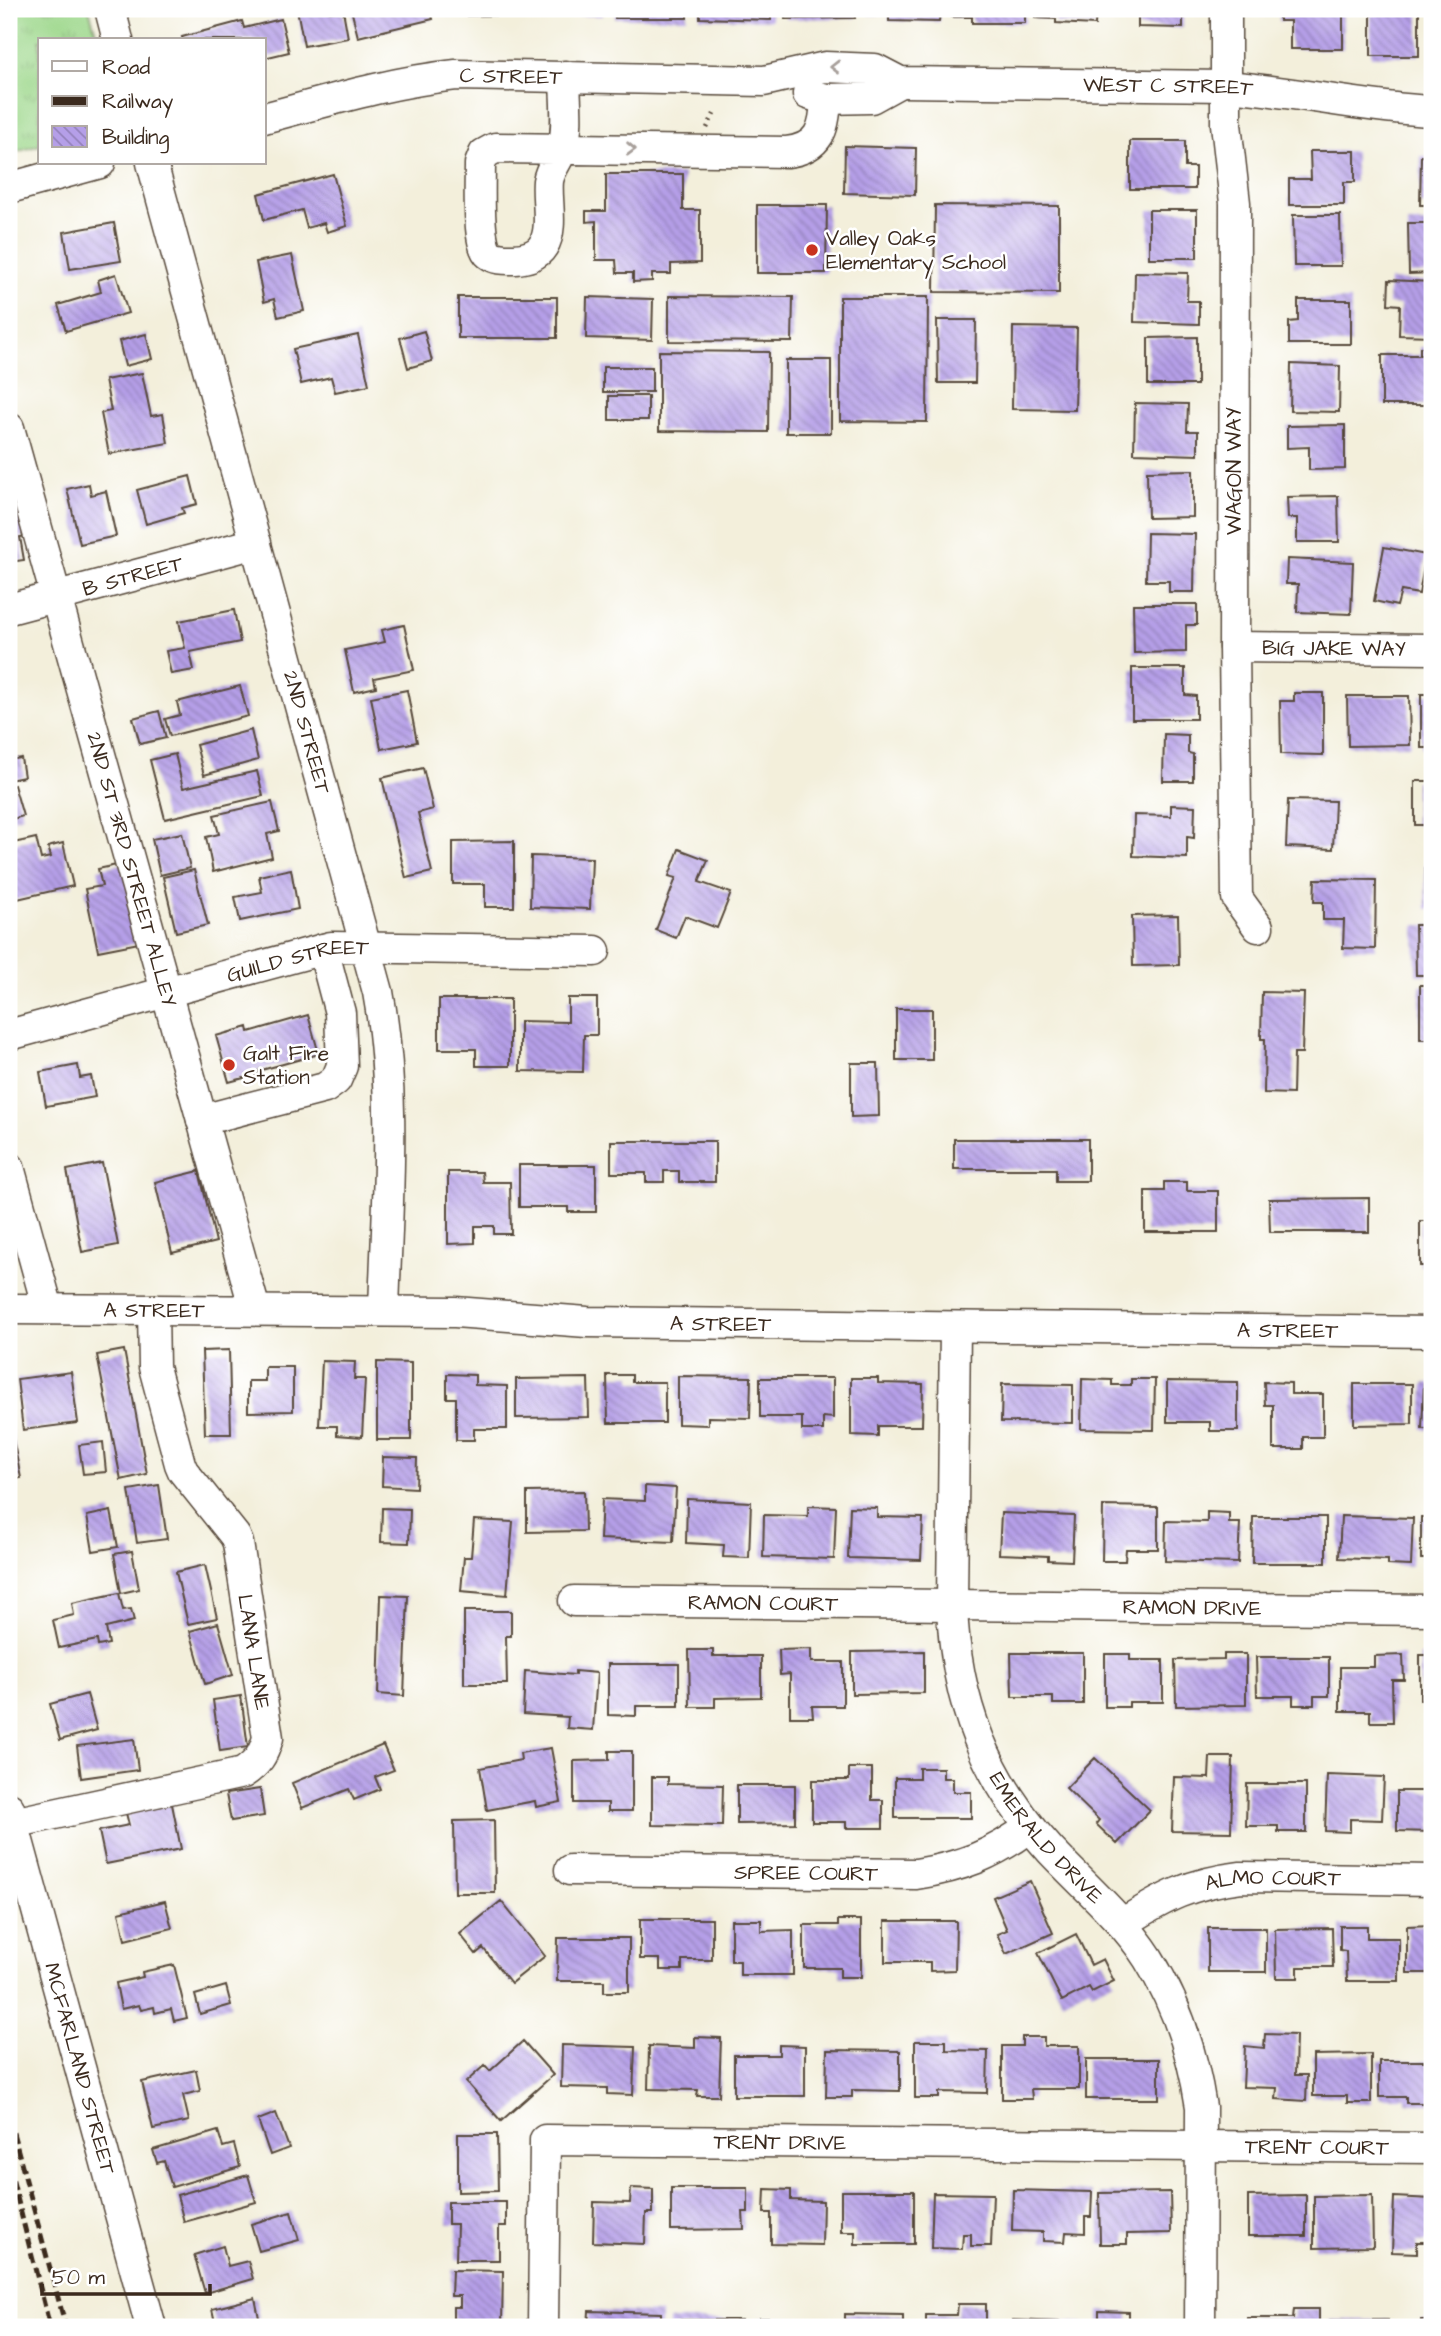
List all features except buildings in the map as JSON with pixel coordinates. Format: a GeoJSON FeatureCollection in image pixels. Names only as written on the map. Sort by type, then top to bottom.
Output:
{"type":"FeatureCollection","features":[{"type":"Feature","properties":{"kind":"street"},"geometry":{"type":"LineString","coordinates":[[110,9],[117,38]]}},
{"type":"Feature","properties":{"kind":"street","name":"WAGON WAY"},"geometry":{"type":"LineString","coordinates":[[1226,9],[1226,124],[1236,203],[1234,646],[1237,898],[1258,927]]}},
{"type":"Feature","properties":{"kind":"street","name":"C STREET"},"geometry":{"type":"LineString","coordinates":[[266,117],[379,87],[456,75],[764,81],[825,67],[875,69],[900,82]]}},
{"type":"Feature","properties":{"kind":"street"},"geometry":{"type":"LineString","coordinates":[[565,76],[562,148],[787,152],[801,150],[819,135],[826,99]]}},
{"type":"Feature","properties":{"kind":"street","name":"C STREET"},"geometry":{"type":"LineString","coordinates":[[764,81],[826,99],[871,99],[900,82]]}},
{"type":"Feature","properties":{"kind":"street","name":"WEST C STREET"},"geometry":{"type":"LineString","coordinates":[[900,82],[1225,86],[1271,89],[1401,110],[1432,111]]}},
{"type":"Feature","properties":{"kind":"street"},"geometry":{"type":"LineString","coordinates":[[9,188],[96,164]]}},
{"type":"Feature","properties":{"kind":"street","name":"2ND STREET"},"geometry":{"type":"LineString","coordinates":[[152,164],[366,948],[384,1024],[389,1077],[384,1311]]}},
{"type":"Feature","properties":{"kind":"street","name":"2ND ST 3RD STREET ALLEY"},"geometry":{"type":"LineString","coordinates":[[9,428],[255,1310]]}},
{"type":"Feature","properties":{"kind":"street","name":"B STREET"},"geometry":{"type":"LineString","coordinates":[[9,609],[256,543]]}},
{"type":"Feature","properties":{"kind":"street","name":"BIG JAKE WAY"},"geometry":{"type":"LineString","coordinates":[[1234,646],[1432,649]]}},
{"type":"Feature","properties":{"kind":"street","name":"GUILD STREET"},"geometry":{"type":"LineString","coordinates":[[9,1035],[331,947],[595,951]]}},
{"type":"Feature","properties":{"kind":"street"},"geometry":{"type":"LineString","coordinates":[[202,1120],[326,1088],[336,1080],[342,1066],[340,1013],[323,949]]}},
{"type":"Feature","properties":{"kind":"street"},"geometry":{"type":"LineString","coordinates":[[9,1167],[48,1309]]}},
{"type":"Feature","properties":{"kind":"street","name":"A STREET"},"geometry":{"type":"LineString","coordinates":[[9,1309],[454,1312],[587,1322],[1432,1332]]}},
{"type":"Feature","properties":{"kind":"street","name":"LANA LANE"},"geometry":{"type":"LineString","coordinates":[[11,1816],[243,1773],[256,1764],[264,1752],[268,1738],[238,1542],[180,1464],[154,1367],[153,1310]]}},
{"type":"Feature","properties":{"kind":"street","name":"EMERALD DRIVE"},"geometry":{"type":"LineString","coordinates":[[955,1326],[952,1605],[960,1682],[972,1723],[995,1775],[1030,1827],[1122,1924],[1147,1957],[1167,1992],[1185,2034],[1201,2107],[1200,2327]]}},
{"type":"Feature","properties":{"kind":"street","name":"RAMON COURT"},"geometry":{"type":"LineString","coordinates":[[574,1601],[952,1605]]}},
{"type":"Feature","properties":{"kind":"street","name":"RAMON DRIVE"},"geometry":{"type":"LineString","coordinates":[[952,1605],[1432,1610]]}},
{"type":"Feature","properties":{"kind":"street","name":"MCFARLAND STREET"},"geometry":{"type":"LineString","coordinates":[[11,1816],[150,2327]]}},
{"type":"Feature","properties":{"kind":"street","name":"SPREE COURT"},"geometry":{"type":"LineString","coordinates":[[570,1870],[916,1874],[948,1869],[980,1858],[1009,1843],[1030,1827]]}},
{"type":"Feature","properties":{"kind":"street","name":"ALMO COURT"},"geometry":{"type":"LineString","coordinates":[[1122,1924],[1156,1902],[1188,1888],[1241,1877],[1432,1880]]}},
{"type":"Feature","properties":{"kind":"street","name":"TRENT DRIVE"},"geometry":{"type":"LineString","coordinates":[[543,2327],[545,2140],[1202,2146]]}},
{"type":"Feature","properties":{"kind":"street","name":"TRENT COURT"},"geometry":{"type":"LineString","coordinates":[[1202,2146],[1432,2148]]}},
{"type":"Feature","properties":{"kind":"green space"},"geometry":{"type":"Polygon","coordinates":[[[9,9],[89,9],[97,38],[38,38],[38,146],[9,154],[9,9]]]}},
{"type":"Feature","properties":{"kind":"railway"},"geometry":{"type":"LineString","coordinates":[[9,2118],[66,2327]]}},
{"type":"Feature","properties":{"kind":"railway"},"geometry":{"type":"LineString","coordinates":[[9,2166],[50,2327]]}},
{"type":"Feature","properties":{"kind":"place","name":"Valley Oaks Elementary School"},"geometry":{"type":"Point","coordinates":[812,250]}},
{"type":"Feature","properties":{"kind":"place","name":"Galt Fire Station"},"geometry":{"type":"Point","coordinates":[229,1065]}}]}
